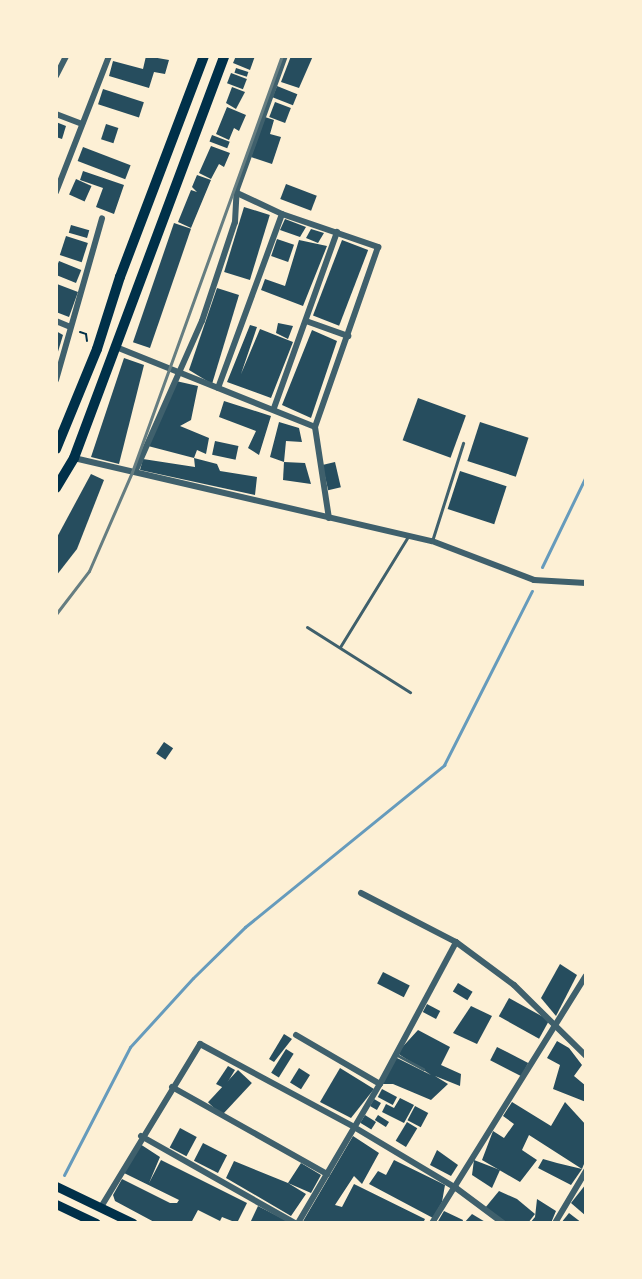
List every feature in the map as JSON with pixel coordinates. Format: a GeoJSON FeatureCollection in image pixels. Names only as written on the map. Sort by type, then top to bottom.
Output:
{"type":"FeatureCollection","features":[{"type":"Feature","properties":{"kind":"main road"},"geometry":{"type":"LineString","coordinates":[[56,449],[97,349],[120,277],[204,56]]}},
{"type":"Feature","properties":{"kind":"main road"},"geometry":{"type":"LineString","coordinates":[[56,488],[74,458],[224,56]]}},
{"type":"Feature","properties":{"kind":"main road"},"geometry":{"type":"LineString","coordinates":[[56,1186],[133,1223]]}},
{"type":"Feature","properties":{"kind":"main road"},"geometry":{"type":"LineString","coordinates":[[78,1214],[85,1200]]}},
{"type":"Feature","properties":{"kind":"main road"},"geometry":{"type":"LineString","coordinates":[[58,1209],[96,1223]]}},
{"type":"Feature","properties":{"kind":"street"},"geometry":{"type":"LineString","coordinates":[[56,76],[66,56]]}},
{"type":"Feature","properties":{"kind":"street"},"geometry":{"type":"LineString","coordinates":[[56,192],[109,56]]}},
{"type":"Feature","properties":{"kind":"street"},"geometry":{"type":"LineString","coordinates":[[135,472],[202,321],[230,238],[237,193],[285,56]]}},
{"type":"Feature","properties":{"kind":"street"},"geometry":{"type":"LineString","coordinates":[[56,114],[82,124]]}},
{"type":"Feature","properties":{"kind":"street"},"geometry":{"type":"LineString","coordinates":[[237,193],[282,214],[378,247],[315,427],[329,518]]}},
{"type":"Feature","properties":{"kind":"street"},"geometry":{"type":"LineString","coordinates":[[218,388],[282,214]]}},
{"type":"Feature","properties":{"kind":"street"},"geometry":{"type":"LineString","coordinates":[[56,380],[102,218]]}},
{"type":"Feature","properties":{"kind":"street"},"geometry":{"type":"LineString","coordinates":[[274,408],[337,232]]}},
{"type":"Feature","properties":{"kind":"street"},"geometry":{"type":"LineString","coordinates":[[56,321],[70,327]]}},
{"type":"Feature","properties":{"kind":"street"},"geometry":{"type":"LineString","coordinates":[[306,321],[348,336]]}},
{"type":"Feature","properties":{"kind":"street"},"geometry":{"type":"LineString","coordinates":[[116,347],[315,427]]}},
{"type":"Feature","properties":{"kind":"street"},"geometry":{"type":"LineString","coordinates":[[74,458],[432,541],[534,580],[586,583]]}},
{"type":"Feature","properties":{"kind":"street"},"geometry":{"type":"LineString","coordinates":[[361,893],[456,942],[514,985],[586,1056]]}},
{"type":"Feature","properties":{"kind":"street"},"geometry":{"type":"LineString","coordinates":[[141,1136],[296,1223],[380,1084],[456,942]]}},
{"type":"Feature","properties":{"kind":"street"},"geometry":{"type":"LineString","coordinates":[[432,1223],[558,1026],[586,976]]}},
{"type":"Feature","properties":{"kind":"street"},"geometry":{"type":"LineString","coordinates":[[296,1035],[380,1084]]}},
{"type":"Feature","properties":{"kind":"street"},"geometry":{"type":"LineString","coordinates":[[101,1207],[141,1136],[200,1044],[354,1127],[456,1188],[503,1223]]}},
{"type":"Feature","properties":{"kind":"street"},"geometry":{"type":"LineString","coordinates":[[172,1087],[327,1174]]}},
{"type":"Feature","properties":{"kind":"street"},"geometry":{"type":"LineString","coordinates":[[555,1223],[586,1171]]}},
{"type":"Feature","properties":{"kind":"lane"},"geometry":{"type":"LineString","coordinates":[[432,541],[463,443]]}},
{"type":"Feature","properties":{"kind":"lane"},"geometry":{"type":"LineString","coordinates":[[340,647],[408,536]]}},
{"type":"Feature","properties":{"kind":"lane"},"geometry":{"type":"LineString","coordinates":[[307,627],[410,692]]}},
{"type":"Feature","properties":{"kind":"lane"},"geometry":{"type":"LineString","coordinates":[[395,1054],[423,1069]]}},
{"type":"Feature","properties":{"kind":"path"},"geometry":{"type":"LineString","coordinates":[[70,327],[86,334],[89,343],[97,349]]}},
{"type":"Feature","properties":{"kind":"building"},"geometry":{"type":"Polygon","coordinates":[[[146,56],[169,60],[165,74],[154,72],[149,88],[109,76],[113,61],[143,69],[146,56]]]}},
{"type":"Feature","properties":{"kind":"building"},"geometry":{"type":"Polygon","coordinates":[[[236,56],[255,56],[250,70],[233,63],[236,56]]]}},
{"type":"Feature","properties":{"kind":"building"},"geometry":{"type":"Polygon","coordinates":[[[291,56],[313,56],[299,88],[281,82],[291,56]]]}},
{"type":"Feature","properties":{"kind":"building"},"geometry":{"type":"Polygon","coordinates":[[[236,68],[248,72],[247,77],[234,73],[236,68]]]}},
{"type":"Feature","properties":{"kind":"building"},"geometry":{"type":"Polygon","coordinates":[[[231,73],[247,79],[243,89],[227,83],[231,73]]]}},
{"type":"Feature","properties":{"kind":"building"},"geometry":{"type":"Polygon","coordinates":[[[277,86],[297,94],[293,105],[273,97],[277,86]]]}},
{"type":"Feature","properties":{"kind":"building"},"geometry":{"type":"Polygon","coordinates":[[[232,87],[245,92],[236,109],[226,103],[232,87]]]}},
{"type":"Feature","properties":{"kind":"building"},"geometry":{"type":"Polygon","coordinates":[[[103,89],[144,102],[139,118],[98,104],[103,89]]]}},
{"type":"Feature","properties":{"kind":"building"},"geometry":{"type":"Polygon","coordinates":[[[275,102],[291,108],[285,123],[269,117],[275,102]]]}},
{"type":"Feature","properties":{"kind":"building"},"geometry":{"type":"Polygon","coordinates":[[[227,107],[246,115],[239,131],[234,128],[229,140],[216,134],[227,107]]]}},
{"type":"Feature","properties":{"kind":"building"},"geometry":{"type":"Polygon","coordinates":[[[265,117],[274,120],[270,134],[281,137],[272,164],[251,157],[265,117]]]}},
{"type":"Feature","properties":{"kind":"building"},"geometry":{"type":"Polygon","coordinates":[[[56,122],[66,126],[62,139],[56,137],[56,122]]]}},
{"type":"Feature","properties":{"kind":"building"},"geometry":{"type":"Polygon","coordinates":[[[106,124],[118,128],[113,143],[101,139],[106,124]]]}},
{"type":"Feature","properties":{"kind":"building"},"geometry":{"type":"Polygon","coordinates":[[[212,135],[230,142],[227,148],[209,142],[212,135]]]}},
{"type":"Feature","properties":{"kind":"building"},"geometry":{"type":"Polygon","coordinates":[[[211,146],[230,153],[224,167],[219,164],[211,179],[199,173],[211,146]]]}},
{"type":"Feature","properties":{"kind":"building"},"geometry":{"type":"Polygon","coordinates":[[[83,147],[131,165],[125,179],[78,161],[83,147]]]}},
{"type":"Feature","properties":{"kind":"building"},"geometry":{"type":"Polygon","coordinates":[[[83,171],[124,185],[114,214],[96,207],[103,188],[80,180],[83,171]]]}},
{"type":"Feature","properties":{"kind":"building"},"geometry":{"type":"Polygon","coordinates":[[[197,175],[211,180],[191,228],[178,222],[191,190],[197,192],[192,187],[197,175]]]}},
{"type":"Feature","properties":{"kind":"building"},"geometry":{"type":"Polygon","coordinates":[[[76,179],[92,186],[85,201],[69,195],[76,179]]]}},
{"type":"Feature","properties":{"kind":"building"},"geometry":{"type":"Polygon","coordinates":[[[286,184],[317,196],[311,211],[280,199],[286,184]]]}},
{"type":"Feature","properties":{"kind":"building"},"geometry":{"type":"Polygon","coordinates":[[[244,207],[270,215],[250,280],[224,272],[244,207]]]}},
{"type":"Feature","properties":{"kind":"building"},"geometry":{"type":"Polygon","coordinates":[[[285,219],[306,227],[300,237],[280,230],[285,219]]]}},
{"type":"Feature","properties":{"kind":"building"},"geometry":{"type":"Polygon","coordinates":[[[174,223],[191,229],[150,348],[133,342],[174,223]]]}},
{"type":"Feature","properties":{"kind":"building"},"geometry":{"type":"Polygon","coordinates":[[[71,225],[89,230],[87,238],[69,233],[71,225]]]}},
{"type":"Feature","properties":{"kind":"building"},"geometry":{"type":"Polygon","coordinates":[[[311,229],[324,233],[318,243],[306,238],[311,229]]]}},
{"type":"Feature","properties":{"kind":"building"},"geometry":{"type":"Polygon","coordinates":[[[66,236],[88,243],[82,262],[60,255],[66,236]]]}},
{"type":"Feature","properties":{"kind":"building"},"geometry":{"type":"Polygon","coordinates":[[[277,239],[294,245],[288,262],[271,256],[277,239]]]}},
{"type":"Feature","properties":{"kind":"building"},"geometry":{"type":"Polygon","coordinates":[[[299,240],[327,246],[303,306],[261,290],[265,279],[285,286],[299,240]]]}},
{"type":"Feature","properties":{"kind":"building"},"geometry":{"type":"Polygon","coordinates":[[[342,240],[368,250],[339,326],[313,316],[342,240]]]}},
{"type":"Feature","properties":{"kind":"building"},"geometry":{"type":"Polygon","coordinates":[[[59,261],[81,270],[76,283],[56,275],[59,261]]]}},
{"type":"Feature","properties":{"kind":"building"},"geometry":{"type":"Polygon","coordinates":[[[57,284],[78,292],[69,317],[56,312],[57,284]]]}},
{"type":"Feature","properties":{"kind":"building"},"geometry":{"type":"Polygon","coordinates":[[[217,288],[239,295],[212,384],[189,370],[217,288]]]}},
{"type":"Feature","properties":{"kind":"building"},"geometry":{"type":"Polygon","coordinates":[[[278,323],[293,326],[288,339],[276,333],[278,323]]]}},
{"type":"Feature","properties":{"kind":"building"},"geometry":{"type":"Polygon","coordinates":[[[250,325],[257,327],[241,374],[260,329],[293,342],[271,398],[227,382],[250,325]]]}},
{"type":"Feature","properties":{"kind":"building"},"geometry":{"type":"Polygon","coordinates":[[[312,330],[337,341],[311,418],[282,405],[312,330]]]}},
{"type":"Feature","properties":{"kind":"building"},"geometry":{"type":"Polygon","coordinates":[[[56,331],[63,335],[57,355],[56,355],[56,331]]]}},
{"type":"Feature","properties":{"kind":"building"},"geometry":{"type":"Polygon","coordinates":[[[124,358],[144,365],[119,464],[91,457],[124,358]]]}},
{"type":"Feature","properties":{"kind":"building"},"geometry":{"type":"Polygon","coordinates":[[[176,381],[198,386],[191,420],[180,426],[209,438],[206,454],[197,450],[194,458],[148,446],[176,381]]]}},
{"type":"Feature","properties":{"kind":"building"},"geometry":{"type":"Polygon","coordinates":[[[418,398],[466,415],[451,458],[403,440],[418,398]]]}},
{"type":"Feature","properties":{"kind":"building"},"geometry":{"type":"Polygon","coordinates":[[[224,401],[271,416],[259,455],[248,448],[256,431],[219,417],[224,401]]]}},
{"type":"Feature","properties":{"kind":"building"},"geometry":{"type":"Polygon","coordinates":[[[279,422],[299,428],[302,442],[286,441],[284,462],[270,457],[279,422]]]}},
{"type":"Feature","properties":{"kind":"building"},"geometry":{"type":"Polygon","coordinates":[[[480,422],[529,438],[516,477],[467,461],[480,422]]]}},
{"type":"Feature","properties":{"kind":"building"},"geometry":{"type":"Polygon","coordinates":[[[215,441],[238,446],[236,460],[212,455],[215,441]]]}},
{"type":"Feature","properties":{"kind":"building"},"geometry":{"type":"Polygon","coordinates":[[[194,458],[217,464],[220,471],[257,477],[255,495],[140,470],[143,459],[195,467],[194,458]]]}},
{"type":"Feature","properties":{"kind":"building"},"geometry":{"type":"Polygon","coordinates":[[[284,462],[305,463],[311,484],[283,480],[284,462]]]}},
{"type":"Feature","properties":{"kind":"building"},"geometry":{"type":"Polygon","coordinates":[[[335,462],[341,487],[328,490],[322,465],[335,462]]]}},
{"type":"Feature","properties":{"kind":"building"},"geometry":{"type":"Polygon","coordinates":[[[460,471],[507,486],[494,524],[448,509],[460,471]]]}},
{"type":"Feature","properties":{"kind":"building"},"geometry":{"type":"Polygon","coordinates":[[[91,474],[104,480],[77,549],[56,576],[56,539],[91,474]]]}},
{"type":"Feature","properties":{"kind":"building"},"geometry":{"type":"Polygon","coordinates":[[[164,742],[173,748],[165,760],[156,754],[164,742]]]}},
{"type":"Feature","properties":{"kind":"building"},"geometry":{"type":"Polygon","coordinates":[[[560,964],[577,975],[556,1016],[541,998],[560,964]]]}},
{"type":"Feature","properties":{"kind":"building"},"geometry":{"type":"Polygon","coordinates":[[[383,972],[410,986],[404,997],[377,984],[383,972]]]}},
{"type":"Feature","properties":{"kind":"building"},"geometry":{"type":"Polygon","coordinates":[[[458,983],[473,992],[467,1000],[453,992],[458,983]]]}},
{"type":"Feature","properties":{"kind":"building"},"geometry":{"type":"Polygon","coordinates":[[[509,998],[549,1020],[539,1039],[499,1016],[509,998]]]}},
{"type":"Feature","properties":{"kind":"building"},"geometry":{"type":"Polygon","coordinates":[[[427,1004],[440,1011],[436,1019],[423,1012],[427,1004]]]}},
{"type":"Feature","properties":{"kind":"building"},"geometry":{"type":"Polygon","coordinates":[[[471,1006],[492,1016],[477,1044],[453,1033],[471,1006]]]}},
{"type":"Feature","properties":{"kind":"building"},"geometry":{"type":"Polygon","coordinates":[[[418,1030],[450,1047],[441,1065],[461,1074],[460,1086],[435,1076],[448,1084],[431,1100],[393,1084],[381,1084],[395,1057],[431,1075],[397,1053],[418,1030]]]}},
{"type":"Feature","properties":{"kind":"building"},"geometry":{"type":"Polygon","coordinates":[[[284,1034],[292,1039],[274,1062],[269,1059],[284,1034]]]}},
{"type":"Feature","properties":{"kind":"building"},"geometry":{"type":"Polygon","coordinates":[[[557,1041],[569,1048],[582,1065],[574,1076],[586,1086],[586,1102],[553,1089],[560,1065],[547,1058],[557,1041]]]}},
{"type":"Feature","properties":{"kind":"building"},"geometry":{"type":"Polygon","coordinates":[[[497,1047],[528,1063],[521,1076],[490,1060],[497,1047]]]}},
{"type":"Feature","properties":{"kind":"building"},"geometry":{"type":"Polygon","coordinates":[[[286,1049],[294,1054],[279,1078],[271,1073],[286,1049]]]}},
{"type":"Feature","properties":{"kind":"building"},"geometry":{"type":"Polygon","coordinates":[[[228,1066],[235,1070],[224,1088],[216,1084],[228,1066]]]}},
{"type":"Feature","properties":{"kind":"building"},"geometry":{"type":"Polygon","coordinates":[[[299,1068],[310,1075],[301,1089],[290,1082],[299,1068]]]}},
{"type":"Feature","properties":{"kind":"building"},"geometry":{"type":"Polygon","coordinates":[[[340,1068],[374,1089],[351,1118],[320,1102],[340,1068]]]}},
{"type":"Feature","properties":{"kind":"building"},"geometry":{"type":"Polygon","coordinates":[[[238,1070],[252,1083],[222,1115],[208,1102],[238,1070]]]}},
{"type":"Feature","properties":{"kind":"building"},"geometry":{"type":"Polygon","coordinates":[[[382,1089],[397,1097],[393,1105],[378,1097],[382,1089]]]}},
{"type":"Feature","properties":{"kind":"building"},"geometry":{"type":"Polygon","coordinates":[[[400,1098],[414,1105],[404,1123],[382,1112],[386,1104],[394,1108],[400,1098]]]}},
{"type":"Feature","properties":{"kind":"building"},"geometry":{"type":"Polygon","coordinates":[[[374,1099],[381,1103],[377,1110],[370,1106],[374,1099]]]}},
{"type":"Feature","properties":{"kind":"building"},"geometry":{"type":"Polygon","coordinates":[[[512,1102],[551,1126],[565,1102],[586,1125],[586,1159],[582,1169],[529,1135],[522,1150],[537,1160],[520,1182],[482,1160],[493,1131],[504,1138],[514,1124],[503,1116],[512,1102]]]}},
{"type":"Feature","properties":{"kind":"building"},"geometry":{"type":"Polygon","coordinates":[[[415,1106],[428,1113],[421,1127],[407,1120],[415,1106]]]}},
{"type":"Feature","properties":{"kind":"building"},"geometry":{"type":"Polygon","coordinates":[[[365,1115],[376,1122],[371,1130],[360,1123],[365,1115]]]}},
{"type":"Feature","properties":{"kind":"building"},"geometry":{"type":"Polygon","coordinates":[[[378,1115],[389,1122],[386,1127],[375,1120],[378,1115]]]}},
{"type":"Feature","properties":{"kind":"building"},"geometry":{"type":"Polygon","coordinates":[[[407,1122],[417,1128],[406,1147],[396,1141],[407,1122]]]}},
{"type":"Feature","properties":{"kind":"building"},"geometry":{"type":"Polygon","coordinates":[[[180,1128],[197,1137],[186,1156],[170,1147],[180,1128]]]}},
{"type":"Feature","properties":{"kind":"building"},"geometry":{"type":"Polygon","coordinates":[[[353,1136],[379,1153],[362,1184],[354,1176],[335,1205],[342,1207],[354,1184],[425,1219],[423,1223],[302,1223],[353,1136]]]}},
{"type":"Feature","properties":{"kind":"building"},"geometry":{"type":"Polygon","coordinates":[[[203,1143],[227,1155],[218,1173],[194,1161],[203,1143]]]}},
{"type":"Feature","properties":{"kind":"building"},"geometry":{"type":"Polygon","coordinates":[[[140,1144],[160,1157],[149,1183],[161,1160],[247,1203],[237,1223],[222,1217],[220,1221],[198,1210],[191,1223],[156,1223],[115,1201],[113,1195],[122,1179],[170,1203],[179,1200],[124,1173],[140,1144]]]}},
{"type":"Feature","properties":{"kind":"building"},"geometry":{"type":"Polygon","coordinates":[[[437,1150],[458,1165],[451,1176],[430,1165],[437,1150]]]}},
{"type":"Feature","properties":{"kind":"building"},"geometry":{"type":"Polygon","coordinates":[[[543,1159],[582,1169],[571,1185],[538,1168],[543,1159]]]}},
{"type":"Feature","properties":{"kind":"building"},"geometry":{"type":"Polygon","coordinates":[[[394,1160],[445,1185],[442,1202],[433,1218],[369,1184],[378,1171],[386,1175],[394,1160]]]}},
{"type":"Feature","properties":{"kind":"building"},"geometry":{"type":"Polygon","coordinates":[[[474,1160],[500,1170],[492,1188],[472,1175],[474,1160]]]}},
{"type":"Feature","properties":{"kind":"building"},"geometry":{"type":"Polygon","coordinates":[[[234,1161],[288,1183],[306,1194],[291,1216],[226,1178],[234,1161]]]}},
{"type":"Feature","properties":{"kind":"building"},"geometry":{"type":"Polygon","coordinates":[[[301,1163],[321,1175],[311,1193],[288,1183],[301,1163]]]}},
{"type":"Feature","properties":{"kind":"building"},"geometry":{"type":"Polygon","coordinates":[[[586,1184],[586,1216],[571,1203],[586,1184]]]}},
{"type":"Feature","properties":{"kind":"building"},"geometry":{"type":"Polygon","coordinates":[[[499,1191],[517,1199],[535,1214],[528,1223],[505,1223],[485,1208],[499,1191]]]}},
{"type":"Feature","properties":{"kind":"building"},"geometry":{"type":"Polygon","coordinates":[[[537,1199],[556,1211],[551,1223],[530,1223],[535,1217],[537,1199]]]}},
{"type":"Feature","properties":{"kind":"building"},"geometry":{"type":"Polygon","coordinates":[[[258,1206],[291,1223],[250,1223],[258,1206]]]}},
{"type":"Feature","properties":{"kind":"building"},"geometry":{"type":"Polygon","coordinates":[[[444,1211],[463,1220],[462,1223],[437,1223],[444,1211]]]}},
{"type":"Feature","properties":{"kind":"building"},"geometry":{"type":"Polygon","coordinates":[[[569,1213],[582,1223],[561,1223],[569,1213]]]}},
{"type":"Feature","properties":{"kind":"building"},"geometry":{"type":"Polygon","coordinates":[[[472,1214],[487,1223],[464,1223],[472,1214]]]}},
{"type":"Feature","properties":{"kind":"waterway"},"geometry":{"type":"LineString","coordinates":[[542,567],[586,476]]}},
{"type":"Feature","properties":{"kind":"waterway"},"geometry":{"type":"LineString","coordinates":[[64,1175],[130,1047],[193,978],[245,927],[444,765],[532,591]]}},
{"type":"Feature","properties":{"kind":"railway"},"geometry":{"type":"LineString","coordinates":[[56,614],[89,571],[132,472],[282,56]]}}]}
